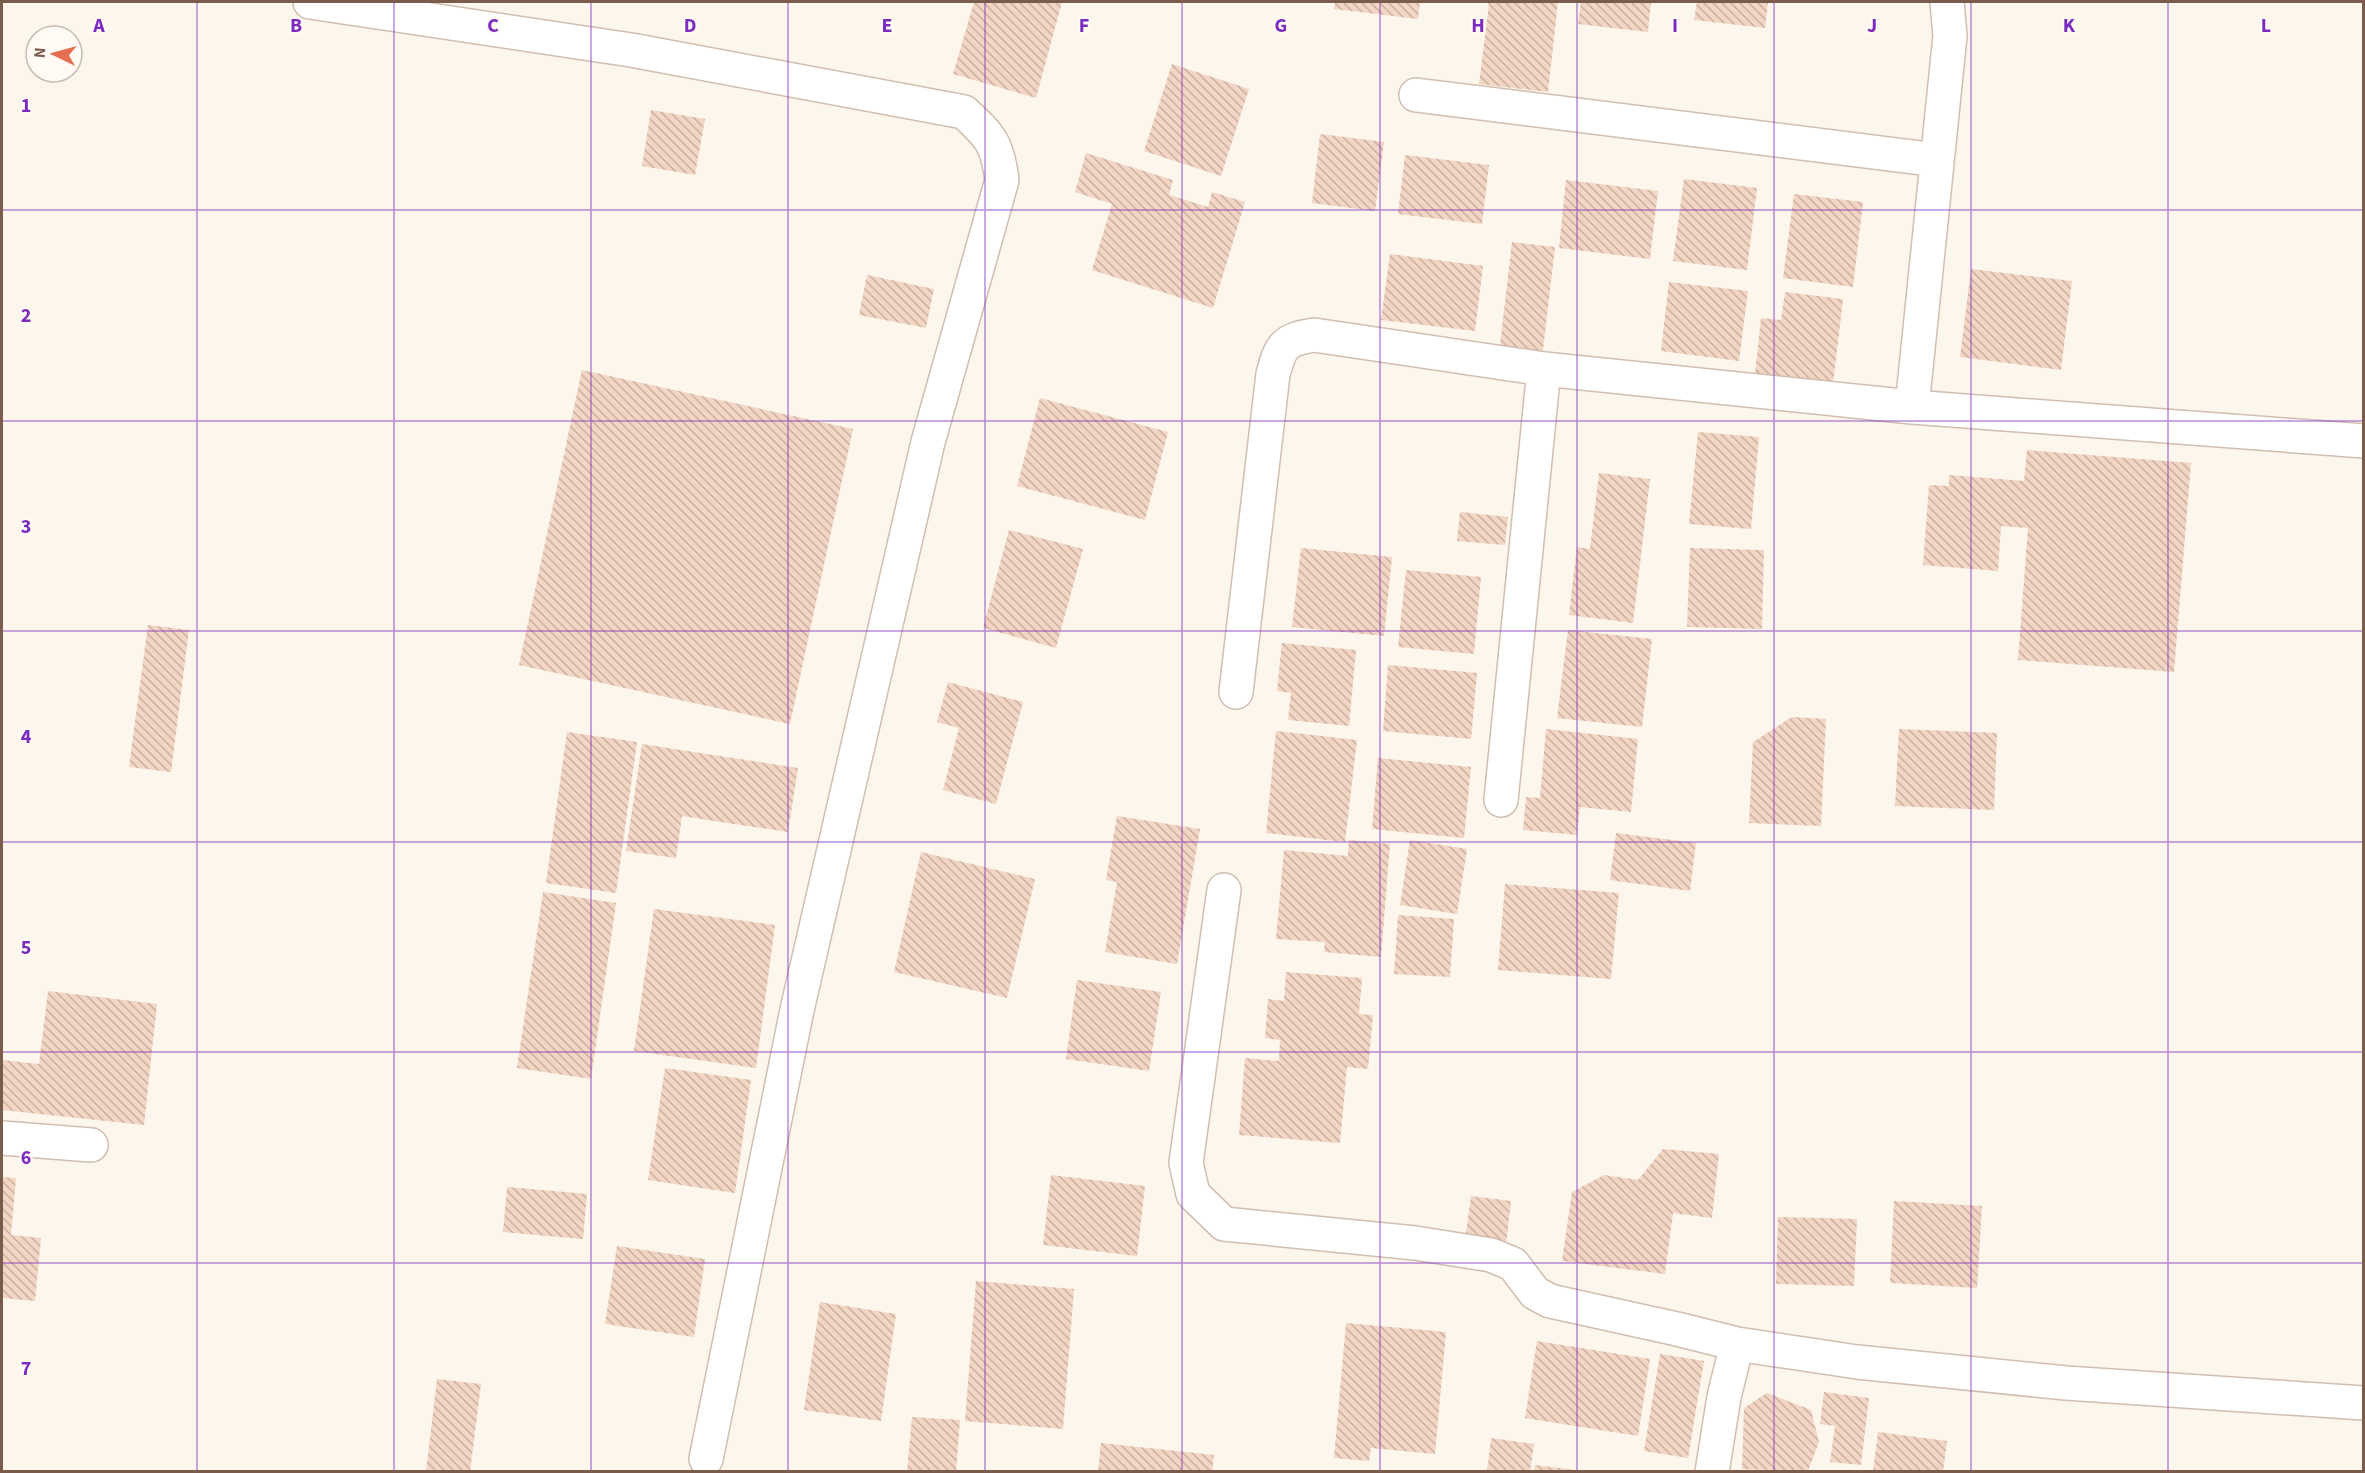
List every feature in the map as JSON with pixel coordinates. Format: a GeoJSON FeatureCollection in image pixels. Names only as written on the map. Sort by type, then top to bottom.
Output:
{"type":"FeatureCollection","features":[{"type":"Feature","properties":{"kind":"street"},"geometry":{"type":"LineString","coordinates":[[310,2],[631,50],[964,112],[989,135],[998,154],[1002,180],[928,442],[797,1010],[706,1459]]}},
{"type":"Feature","properties":{"kind":"street"},"geometry":{"type":"LineString","coordinates":[[1912,407],[1950,36],[1947,2]]}},
{"type":"Feature","properties":{"kind":"street"},"geometry":{"type":"LineString","coordinates":[[1416,95],[1937,160]]}},
{"type":"Feature","properties":{"kind":"street"},"geometry":{"type":"LineString","coordinates":[[1236,692],[1273,374],[1279,351],[1291,339],[1314,334],[1544,369],[1912,407],[2364,441]]}},
{"type":"Feature","properties":{"kind":"street"},"geometry":{"type":"LineString","coordinates":[[1501,800],[1544,369]]}},
{"type":"Feature","properties":{"kind":"street"},"geometry":{"type":"LineString","coordinates":[[1224,890],[1186,1163],[1193,1194],[1224,1224],[1415,1243],[1491,1255],[1513,1264],[1536,1293],[1550,1301],[1737,1344],[1857,1362],[2066,1383],[2364,1403]]}},
{"type":"Feature","properties":{"kind":"street"},"geometry":{"type":"LineString","coordinates":[[2,1138],[91,1145]]}},
{"type":"Feature","properties":{"kind":"street"},"geometry":{"type":"LineString","coordinates":[[1712,1472],[1724,1397],[1737,1344]]}},
{"type":"Feature","properties":{"kind":"building"},"geometry":{"type":"Polygon","coordinates":[[[974,2],[1062,2],[1036,98],[953,74],[974,2]]]}},
{"type":"Feature","properties":{"kind":"building"},"geometry":{"type":"Polygon","coordinates":[[[1335,2],[1420,2],[1418,19],[1334,9],[1335,2]]]}},
{"type":"Feature","properties":{"kind":"building"},"geometry":{"type":"Polygon","coordinates":[[[1483,2],[1558,2],[1548,92],[1479,84],[1489,4],[1483,2]]]}},
{"type":"Feature","properties":{"kind":"building"},"geometry":{"type":"Polygon","coordinates":[[[1581,2],[1651,2],[1648,32],[1578,24],[1581,2]]]}},
{"type":"Feature","properties":{"kind":"building"},"geometry":{"type":"Polygon","coordinates":[[[1697,2],[1768,2],[1765,28],[1694,20],[1697,2]]]}},
{"type":"Feature","properties":{"kind":"building"},"geometry":{"type":"Polygon","coordinates":[[[1172,64],[1249,89],[1221,176],[1144,151],[1172,64]]]}},
{"type":"Feature","properties":{"kind":"building"},"geometry":{"type":"Polygon","coordinates":[[[651,110],[705,119],[695,175],[642,166],[651,110]]]}},
{"type":"Feature","properties":{"kind":"building"},"geometry":{"type":"Polygon","coordinates":[[[1320,134],[1384,142],[1375,211],[1312,203],[1320,134]]]}},
{"type":"Feature","properties":{"kind":"building"},"geometry":{"type":"Polygon","coordinates":[[[1086,153],[1173,180],[1169,195],[1208,207],[1212,192],[1245,202],[1213,308],[1092,270],[1112,204],[1075,192],[1086,153]]]}},
{"type":"Feature","properties":{"kind":"building"},"geometry":{"type":"Polygon","coordinates":[[[1405,155],[1489,165],[1482,224],[1398,214],[1405,155]]]}},
{"type":"Feature","properties":{"kind":"building"},"geometry":{"type":"Polygon","coordinates":[[[1684,179],[1757,188],[1747,270],[1673,261],[1684,179]]]}},
{"type":"Feature","properties":{"kind":"building"},"geometry":{"type":"Polygon","coordinates":[[[1566,180],[1658,191],[1650,259],[1559,248],[1566,180]]]}},
{"type":"Feature","properties":{"kind":"building"},"geometry":{"type":"Polygon","coordinates":[[[1794,194],[1863,202],[1853,287],[1783,278],[1794,194]]]}},
{"type":"Feature","properties":{"kind":"building"},"geometry":{"type":"Polygon","coordinates":[[[1512,242],[1555,247],[1542,359],[1499,354],[1512,242]]]}},
{"type":"Feature","properties":{"kind":"building"},"geometry":{"type":"Polygon","coordinates":[[[1390,254],[1483,266],[1475,331],[1381,320],[1390,254]]]}},
{"type":"Feature","properties":{"kind":"building"},"geometry":{"type":"Polygon","coordinates":[[[1971,269],[2072,281],[2061,370],[1960,357],[1971,269]]]}},
{"type":"Feature","properties":{"kind":"building"},"geometry":{"type":"Polygon","coordinates":[[[867,275],[934,289],[926,328],[859,315],[867,275]]]}},
{"type":"Feature","properties":{"kind":"building"},"geometry":{"type":"Polygon","coordinates":[[[1669,282],[1748,291],[1739,361],[1661,351],[1669,282]]]}},
{"type":"Feature","properties":{"kind":"building"},"geometry":{"type":"Polygon","coordinates":[[[1785,292],[1843,299],[1833,384],[1755,374],[1761,318],[1781,320],[1785,292]]]}},
{"type":"Feature","properties":{"kind":"building"},"geometry":{"type":"Polygon","coordinates":[[[582,370],[853,429],[790,724],[519,665],[582,370]]]}},
{"type":"Feature","properties":{"kind":"building"},"geometry":{"type":"Polygon","coordinates":[[[1040,398],[1168,432],[1145,520],[1017,486],[1040,398]]]}},
{"type":"Feature","properties":{"kind":"building"},"geometry":{"type":"Polygon","coordinates":[[[1698,432],[1759,437],[1751,529],[1689,524],[1698,432]]]}},
{"type":"Feature","properties":{"kind":"building"},"geometry":{"type":"Polygon","coordinates":[[[2027,450],[2191,463],[2174,672],[2018,660],[2028,528],[2001,526],[1998,571],[1923,565],[1929,485],[1949,486],[1949,475],[2024,481],[2027,450]]]}},
{"type":"Feature","properties":{"kind":"building"},"geometry":{"type":"Polygon","coordinates":[[[1599,473],[1650,479],[1633,623],[1569,615],[1577,547],[1590,549],[1599,473]]]}},
{"type":"Feature","properties":{"kind":"building"},"geometry":{"type":"Polygon","coordinates":[[[1460,512],[1508,517],[1505,545],[1457,541],[1460,512]]]}},
{"type":"Feature","properties":{"kind":"building"},"geometry":{"type":"Polygon","coordinates":[[[1009,530],[1083,549],[1056,648],[983,628],[1009,530]]]}},
{"type":"Feature","properties":{"kind":"building"},"geometry":{"type":"Polygon","coordinates":[[[1301,548],[1392,557],[1384,636],[1292,627],[1301,548]]]}},
{"type":"Feature","properties":{"kind":"building"},"geometry":{"type":"Polygon","coordinates":[[[1690,548],[1764,550],[1762,629],[1687,627],[1690,548]]]}},
{"type":"Feature","properties":{"kind":"building"},"geometry":{"type":"Polygon","coordinates":[[[1406,570],[1481,577],[1474,654],[1398,647],[1406,570]]]}},
{"type":"Feature","properties":{"kind":"building"},"geometry":{"type":"Polygon","coordinates":[[[148,625],[189,630],[171,772],[129,767],[148,625]]]}},
{"type":"Feature","properties":{"kind":"building"},"geometry":{"type":"Polygon","coordinates":[[[1568,630],[1652,639],[1642,727],[1557,718],[1568,630]]]}},
{"type":"Feature","properties":{"kind":"building"},"geometry":{"type":"Polygon","coordinates":[[[1282,643],[1356,650],[1349,726],[1288,720],[1291,693],[1277,691],[1282,643]]]}},
{"type":"Feature","properties":{"kind":"building"},"geometry":{"type":"Polygon","coordinates":[[[1388,665],[1477,673],[1471,739],[1383,731],[1388,665]]]}},
{"type":"Feature","properties":{"kind":"building"},"geometry":{"type":"Polygon","coordinates":[[[948,682],[1023,702],[996,804],[943,790],[959,728],[937,722],[948,682]]]}},
{"type":"Feature","properties":{"kind":"building"},"geometry":{"type":"Polygon","coordinates":[[[1792,717],[1826,719],[1821,826],[1749,823],[1753,742],[1792,717]]]}},
{"type":"Feature","properties":{"kind":"building"},"geometry":{"type":"Polygon","coordinates":[[[1546,729],[1638,739],[1631,812],[1580,807],[1577,835],[1523,830],[1526,797],[1540,798],[1546,729]]]}},
{"type":"Feature","properties":{"kind":"building"},"geometry":{"type":"Polygon","coordinates":[[[1899,729],[1997,733],[1994,810],[1895,806],[1899,729]]]}},
{"type":"Feature","properties":{"kind":"building"},"geometry":{"type":"Polygon","coordinates":[[[1276,731],[1357,740],[1345,842],[1266,833],[1276,731]]]}},
{"type":"Feature","properties":{"kind":"building"},"geometry":{"type":"Polygon","coordinates":[[[567,732],[637,742],[616,893],[546,883],[567,732]]]}},
{"type":"Feature","properties":{"kind":"building"},"geometry":{"type":"Polygon","coordinates":[[[642,744],[798,768],[788,832],[682,816],[676,858],[626,851],[642,744]]]}},
{"type":"Feature","properties":{"kind":"building"},"geometry":{"type":"Polygon","coordinates":[[[1378,758],[1471,767],[1464,838],[1372,829],[1378,758]]]}},
{"type":"Feature","properties":{"kind":"building"},"geometry":{"type":"Polygon","coordinates":[[[1117,816],[1200,829],[1177,964],[1105,952],[1117,882],[1106,880],[1117,816]]]}},
{"type":"Feature","properties":{"kind":"building"},"geometry":{"type":"Polygon","coordinates":[[[1616,833],[1696,843],[1690,891],[1610,880],[1616,833]]]}},
{"type":"Feature","properties":{"kind":"building"},"geometry":{"type":"Polygon","coordinates":[[[1349,840],[1390,844],[1381,957],[1324,952],[1325,942],[1276,939],[1284,850],[1348,856],[1349,840]]]}},
{"type":"Feature","properties":{"kind":"building"},"geometry":{"type":"Polygon","coordinates":[[[1410,840],[1467,849],[1457,914],[1400,905],[1410,840]]]}},
{"type":"Feature","properties":{"kind":"building"},"geometry":{"type":"Polygon","coordinates":[[[921,852],[1035,879],[1007,998],[894,972],[921,852]]]}},
{"type":"Feature","properties":{"kind":"building"},"geometry":{"type":"Polygon","coordinates":[[[1505,884],[1619,893],[1611,979],[1498,970],[1505,884]]]}},
{"type":"Feature","properties":{"kind":"building"},"geometry":{"type":"Polygon","coordinates":[[[543,892],[616,903],[591,1079],[517,1068],[543,892]]]}},
{"type":"Feature","properties":{"kind":"building"},"geometry":{"type":"Polygon","coordinates":[[[654,909],[775,925],[756,1068],[634,1051],[654,909]]]}},
{"type":"Feature","properties":{"kind":"building"},"geometry":{"type":"Polygon","coordinates":[[[1398,915],[1454,919],[1450,977],[1394,974],[1398,915]]]}},
{"type":"Feature","properties":{"kind":"building"},"geometry":{"type":"Polygon","coordinates":[[[1286,972],[1362,978],[1359,1014],[1373,1015],[1368,1069],[1347,1067],[1340,1143],[1239,1135],[1245,1058],[1279,1061],[1280,1040],[1265,1038],[1268,999],[1284,1001],[1286,972]]]}},
{"type":"Feature","properties":{"kind":"building"},"geometry":{"type":"Polygon","coordinates":[[[1077,980],[1161,992],[1149,1071],[1066,1059],[1077,980]]]}},
{"type":"Feature","properties":{"kind":"building"},"geometry":{"type":"Polygon","coordinates":[[[48,991],[157,1004],[144,1125],[2,1110],[2,1060],[39,1064],[48,991]]]}},
{"type":"Feature","properties":{"kind":"building"},"geometry":{"type":"Polygon","coordinates":[[[665,1068],[751,1080],[735,1193],[648,1180],[665,1068]]]}},
{"type":"Feature","properties":{"kind":"building"},"geometry":{"type":"Polygon","coordinates":[[[1663,1149],[1719,1154],[1712,1218],[1673,1213],[1665,1274],[1562,1261],[1572,1192],[1604,1175],[1638,1180],[1663,1149]]]}},
{"type":"Feature","properties":{"kind":"building"},"geometry":{"type":"Polygon","coordinates":[[[1051,1175],[1145,1186],[1137,1256],[1043,1245],[1051,1175]]]}},
{"type":"Feature","properties":{"kind":"building"},"geometry":{"type":"Polygon","coordinates":[[[2,1177],[16,1178],[11,1235],[41,1238],[35,1301],[2,1298],[2,1177]]]}},
{"type":"Feature","properties":{"kind":"building"},"geometry":{"type":"Polygon","coordinates":[[[507,1187],[587,1194],[583,1239],[503,1232],[507,1187]]]}},
{"type":"Feature","properties":{"kind":"building"},"geometry":{"type":"Polygon","coordinates":[[[1471,1196],[1511,1201],[1506,1245],[1465,1241],[1471,1196]]]}},
{"type":"Feature","properties":{"kind":"building"},"geometry":{"type":"Polygon","coordinates":[[[1894,1201],[1982,1206],[1977,1288],[1890,1283],[1894,1201]]]}},
{"type":"Feature","properties":{"kind":"building"},"geometry":{"type":"Polygon","coordinates":[[[1778,1217],[1857,1219],[1854,1286],[1776,1284],[1778,1217]]]}},
{"type":"Feature","properties":{"kind":"building"},"geometry":{"type":"Polygon","coordinates":[[[617,1246],[705,1259],[694,1337],[605,1324],[617,1246]]]}},
{"type":"Feature","properties":{"kind":"building"},"geometry":{"type":"Polygon","coordinates":[[[976,1281],[1074,1289],[1063,1429],[965,1421],[976,1281]]]}},
{"type":"Feature","properties":{"kind":"building"},"geometry":{"type":"Polygon","coordinates":[[[820,1302],[896,1314],[881,1421],[804,1410],[820,1302]]]}},
{"type":"Feature","properties":{"kind":"building"},"geometry":{"type":"Polygon","coordinates":[[[1346,1323],[1446,1332],[1435,1454],[1371,1448],[1369,1461],[1334,1458],[1346,1323]]]}},
{"type":"Feature","properties":{"kind":"building"},"geometry":{"type":"Polygon","coordinates":[[[1537,1341],[1650,1359],[1638,1436],[1525,1418],[1537,1341]]]}},
{"type":"Feature","properties":{"kind":"building"},"geometry":{"type":"Polygon","coordinates":[[[1660,1354],[1704,1361],[1688,1458],[1644,1451],[1660,1354]]]}},
{"type":"Feature","properties":{"kind":"building"},"geometry":{"type":"Polygon","coordinates":[[[437,1379],[481,1384],[470,1472],[426,1472],[437,1379]]]}},
{"type":"Feature","properties":{"kind":"building"},"geometry":{"type":"Polygon","coordinates":[[[1824,1392],[1869,1398],[1861,1465],[1830,1462],[1835,1426],[1820,1424],[1824,1392]]]}},
{"type":"Feature","properties":{"kind":"building"},"geometry":{"type":"Polygon","coordinates":[[[1767,1393],[1811,1410],[1819,1442],[1808,1471],[1742,1469],[1744,1408],[1767,1393]]]}},
{"type":"Feature","properties":{"kind":"building"},"geometry":{"type":"Polygon","coordinates":[[[912,1417],[960,1420],[956,1472],[907,1472],[912,1417]]]}},
{"type":"Feature","properties":{"kind":"building"},"geometry":{"type":"Polygon","coordinates":[[[1878,1432],[1947,1441],[1943,1472],[1873,1472],[1878,1432]]]}},
{"type":"Feature","properties":{"kind":"building"},"geometry":{"type":"Polygon","coordinates":[[[1491,1438],[1534,1444],[1530,1472],[1487,1472],[1491,1438]]]}},
{"type":"Feature","properties":{"kind":"building"},"geometry":{"type":"Polygon","coordinates":[[[1101,1443],[1214,1455],[1212,1472],[1098,1472],[1101,1443]]]}},
{"type":"Feature","properties":{"kind":"building"},"geometry":{"type":"Polygon","coordinates":[[[1535,1465],[1575,1470],[1574,1472],[1534,1472],[1535,1465]]]}}]}
